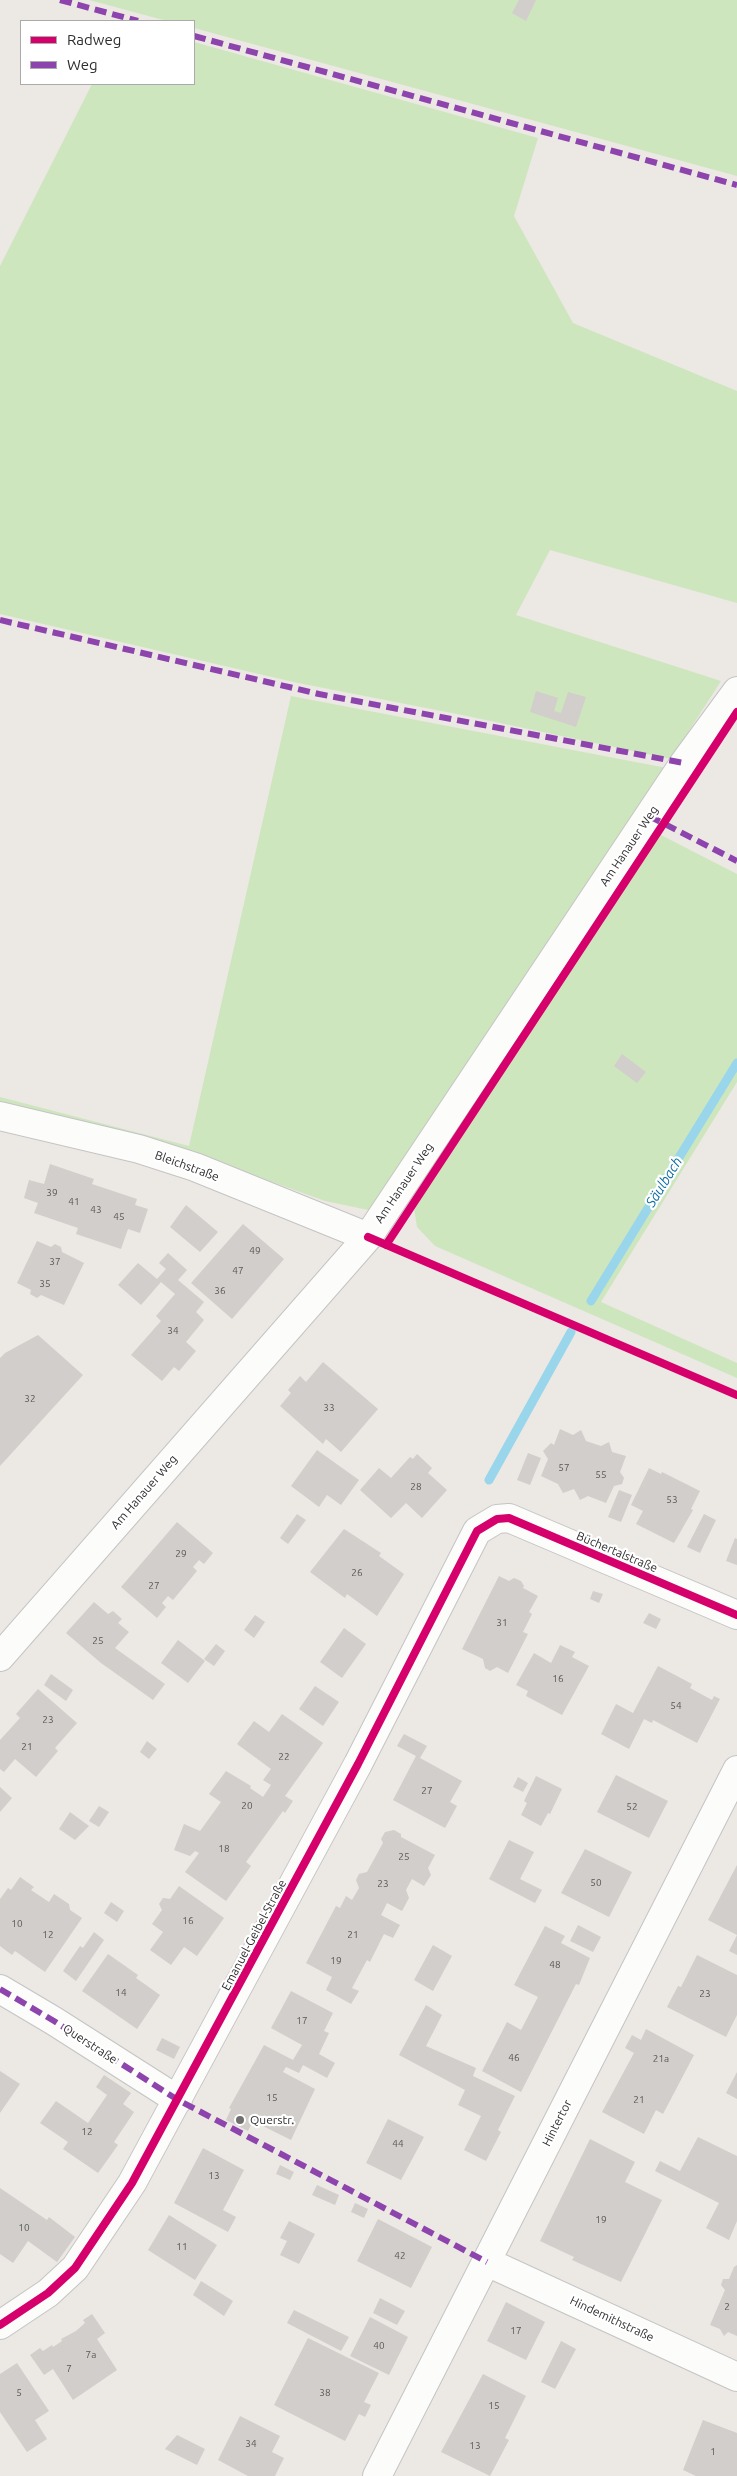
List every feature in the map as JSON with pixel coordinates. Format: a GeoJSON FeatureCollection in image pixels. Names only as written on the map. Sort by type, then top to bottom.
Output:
{"type":"FeatureCollection","features":[{"type":"Feature","properties":{"kind":"street","name":"Am Hanauer Weg"},"geometry":{"type":"LineString","coordinates":[[0,1657],[368,1237],[679,771],[737,691]]}},
{"type":"Feature","properties":{"kind":"street","name":"Bleichstraße"},"geometry":{"type":"LineString","coordinates":[[0,1116],[139,1149],[195,1167],[368,1237]]}},
{"type":"Feature","properties":{"kind":"street","name":"Büchertalstraße"},"geometry":{"type":"LineString","coordinates":[[486,1524],[497,1519],[509,1518],[737,1615]]}},
{"type":"Feature","properties":{"kind":"street","name":"Emanuel-Geibel-Straße"},"geometry":{"type":"LineString","coordinates":[[0,2325],[48,2293],[75,2268],[132,2182],[358,1764],[470,1543],[477,1531],[486,1524]]}},
{"type":"Feature","properties":{"kind":"street","name":"Hintertor"},"geometry":{"type":"LineString","coordinates":[[377,2476],[737,1770]]}},
{"type":"Feature","properties":{"kind":"street","name":"Querstraße"},"geometry":{"type":"LineString","coordinates":[[0,1989],[178,2100]]}},
{"type":"Feature","properties":{"kind":"street","name":"Hindemithstraße"},"geometry":{"type":"LineString","coordinates":[[487,2262],[737,2377]]}},
{"type":"Feature","properties":{"kind":"green space"},"geometry":{"type":"Polygon","coordinates":[[[89,0],[737,0],[737,176],[195,28],[195,20],[163,20],[89,0]]]}},
{"type":"Feature","properties":{"kind":"green space"},"geometry":{"type":"Polygon","coordinates":[[[195,42],[538,138],[514,216],[573,323],[737,391],[737,603],[550,550],[516,615],[721,681],[671,759],[298,683],[0,614],[0,266],[91,85],[195,85],[195,42]]]}},
{"type":"Feature","properties":{"kind":"green space"},"geometry":{"type":"Polygon","coordinates":[[[291,696],[672,769],[378,1212],[325,1201],[189,1152],[0,1105],[0,1097],[189,1146],[291,696]]]}},
{"type":"Feature","properties":{"kind":"green space"},"geometry":{"type":"Polygon","coordinates":[[[659,834],[737,874],[737,1082],[601,1302],[737,1363],[737,1378],[435,1246],[417,1227],[414,1208],[659,834]]]}},
{"type":"Feature","properties":{"kind":"building"},"geometry":{"type":"Polygon","coordinates":[[[519,0],[536,0],[526,21],[512,13],[519,0]]]}},
{"type":"Feature","properties":{"kind":"building"},"geometry":{"type":"Polygon","coordinates":[[[536,691],[558,698],[554,711],[561,713],[568,692],[586,697],[576,727],[530,712],[536,691]]]}},
{"type":"Feature","properties":{"kind":"building"},"geometry":{"type":"Polygon","coordinates":[[[622,1054],[646,1072],[637,1083],[614,1066],[622,1054]]]}},
{"type":"Feature","properties":{"kind":"building"},"geometry":{"type":"Polygon","coordinates":[[[50,1164],[94,1179],[92,1184],[137,1199],[135,1205],[148,1209],[140,1233],[128,1229],[121,1249],[76,1234],[78,1228],[34,1213],[38,1203],[24,1198],[29,1180],[44,1184],[50,1164]]]}},
{"type":"Feature","properties":{"kind":"building"},"geometry":{"type":"Polygon","coordinates":[[[186,1205],[218,1232],[200,1252],[170,1227],[186,1205]]]}},
{"type":"Feature","properties":{"kind":"building"},"geometry":{"type":"Polygon","coordinates":[[[243,1224],[284,1259],[232,1319],[191,1283],[243,1224]]]}},
{"type":"Feature","properties":{"kind":"building"},"geometry":{"type":"Polygon","coordinates":[[[37,1241],[51,1247],[55,1244],[61,1247],[62,1252],[84,1263],[64,1305],[41,1295],[37,1298],[30,1294],[31,1290],[17,1283],[37,1241]]]}},
{"type":"Feature","properties":{"kind":"building"},"geometry":{"type":"Polygon","coordinates":[[[168,1253],[187,1270],[178,1280],[204,1302],[196,1312],[204,1320],[186,1342],[196,1351],[179,1371],[174,1367],[162,1381],[131,1355],[161,1321],[156,1316],[175,1294],[161,1282],[141,1305],[118,1285],[138,1263],[157,1279],[166,1269],[159,1263],[168,1253]]]}},
{"type":"Feature","properties":{"kind":"building"},"geometry":{"type":"Polygon","coordinates":[[[38,1335],[83,1375],[0,1466],[0,1358],[5,1353],[38,1335]]]}},
{"type":"Feature","properties":{"kind":"building"},"geometry":{"type":"Polygon","coordinates":[[[323,1362],[378,1409],[341,1452],[326,1439],[323,1444],[280,1406],[291,1393],[288,1390],[300,1376],[306,1382],[323,1362]]]}},
{"type":"Feature","properties":{"kind":"building"},"geometry":{"type":"Polygon","coordinates":[[[560,1429],[573,1435],[581,1430],[586,1441],[601,1446],[609,1442],[612,1452],[626,1456],[620,1472],[624,1478],[622,1484],[614,1486],[606,1503],[588,1496],[580,1500],[574,1489],[563,1493],[558,1484],[541,1476],[548,1459],[543,1451],[551,1443],[554,1445],[560,1429]]]}},
{"type":"Feature","properties":{"kind":"building"},"geometry":{"type":"Polygon","coordinates":[[[317,1450],[359,1480],[341,1505],[327,1495],[319,1507],[291,1486],[317,1450]]]}},
{"type":"Feature","properties":{"kind":"building"},"geometry":{"type":"Polygon","coordinates":[[[528,1453],[541,1458],[530,1485],[517,1480],[528,1453]]]}},
{"type":"Feature","properties":{"kind":"building"},"geometry":{"type":"Polygon","coordinates":[[[417,1454],[432,1468],[428,1473],[447,1490],[422,1518],[406,1503],[391,1518],[360,1490],[379,1468],[391,1478],[410,1457],[413,1459],[417,1454]]]}},
{"type":"Feature","properties":{"kind":"building"},"geometry":{"type":"Polygon","coordinates":[[[649,1468],[661,1474],[662,1472],[700,1491],[691,1509],[693,1510],[674,1543],[636,1524],[643,1511],[631,1505],[649,1468]]]}},
{"type":"Feature","properties":{"kind":"building"},"geometry":{"type":"Polygon","coordinates":[[[619,1490],[632,1495],[621,1522],[608,1517],[619,1490]]]}},
{"type":"Feature","properties":{"kind":"building"},"geometry":{"type":"Polygon","coordinates":[[[297,1514],[306,1520],[288,1544],[280,1538],[297,1514]]]}},
{"type":"Feature","properties":{"kind":"building"},"geometry":{"type":"Polygon","coordinates":[[[704,1514],[716,1520],[700,1553],[687,1547],[704,1514]]]}},
{"type":"Feature","properties":{"kind":"building"},"geometry":{"type":"Polygon","coordinates":[[[177,1522],[213,1553],[204,1564],[199,1560],[193,1567],[197,1571],[173,1600],[168,1596],[162,1603],[166,1607],[157,1618],[121,1587],[177,1522]]]}},
{"type":"Feature","properties":{"kind":"building"},"geometry":{"type":"Polygon","coordinates":[[[344,1529],[381,1553],[379,1556],[404,1574],[377,1616],[347,1594],[345,1598],[310,1572],[344,1529]]]}},
{"type":"Feature","properties":{"kind":"building"},"geometry":{"type":"Polygon","coordinates":[[[735,1538],[737,1539],[737,1565],[726,1561],[735,1538]]]}},
{"type":"Feature","properties":{"kind":"building"},"geometry":{"type":"Polygon","coordinates":[[[499,1576],[509,1581],[514,1578],[521,1581],[524,1586],[523,1588],[538,1596],[529,1612],[532,1614],[523,1632],[528,1634],[508,1673],[497,1667],[490,1671],[485,1668],[483,1659],[462,1649],[499,1576]]]}},
{"type":"Feature","properties":{"kind":"building"},"geometry":{"type":"Polygon","coordinates":[[[593,1591],[603,1594],[599,1603],[590,1599],[593,1591]]]}},
{"type":"Feature","properties":{"kind":"building"},"geometry":{"type":"Polygon","coordinates":[[[94,1602],[108,1614],[113,1611],[122,1619],[118,1623],[129,1632],[115,1648],[165,1684],[153,1700],[101,1663],[66,1633],[94,1602]]]}},
{"type":"Feature","properties":{"kind":"building"},"geometry":{"type":"Polygon","coordinates":[[[649,1613],[661,1619],[656,1629],[643,1623],[649,1613]]]}},
{"type":"Feature","properties":{"kind":"building"},"geometry":{"type":"Polygon","coordinates":[[[255,1615],[265,1622],[254,1638],[244,1630],[255,1615]]]}},
{"type":"Feature","properties":{"kind":"building"},"geometry":{"type":"Polygon","coordinates":[[[344,1628],[366,1644],[342,1678],[320,1662],[344,1628]]]}},
{"type":"Feature","properties":{"kind":"building"},"geometry":{"type":"Polygon","coordinates":[[[178,1640],[205,1661],[188,1683],[161,1663],[178,1640]]]}},
{"type":"Feature","properties":{"kind":"building"},"geometry":{"type":"Polygon","coordinates":[[[216,1644],[225,1651],[214,1666],[204,1659],[216,1644]]]}},
{"type":"Feature","properties":{"kind":"building"},"geometry":{"type":"Polygon","coordinates":[[[560,1645],[575,1652],[572,1657],[589,1666],[562,1715],[526,1696],[528,1691],[516,1685],[534,1653],[551,1663],[560,1645]]]}},
{"type":"Feature","properties":{"kind":"building"},"geometry":{"type":"Polygon","coordinates":[[[658,1666],[692,1684],[690,1688],[712,1700],[714,1696],[720,1699],[697,1743],[653,1720],[652,1723],[644,1719],[629,1749],[601,1734],[616,1704],[633,1713],[658,1666]]]}},
{"type":"Feature","properties":{"kind":"building"},"geometry":{"type":"Polygon","coordinates":[[[51,1674],[73,1690],[66,1701],[44,1685],[51,1674]]]}},
{"type":"Feature","properties":{"kind":"building"},"geometry":{"type":"Polygon","coordinates":[[[315,1686],[339,1702],[323,1726],[299,1709],[315,1686]]]}},
{"type":"Feature","properties":{"kind":"building"},"geometry":{"type":"Polygon","coordinates":[[[38,1689],[77,1723],[55,1748],[58,1751],[36,1777],[15,1759],[4,1772],[0,1769],[0,1740],[20,1718],[16,1714],[38,1689]]]}},
{"type":"Feature","properties":{"kind":"building"},"geometry":{"type":"Polygon","coordinates":[[[282,1714],[323,1743],[285,1796],[293,1801],[285,1813],[283,1811],[246,1862],[251,1866],[226,1901],[185,1872],[199,1853],[195,1851],[190,1856],[174,1850],[184,1824],[200,1831],[221,1802],[209,1794],[226,1771],[251,1786],[250,1788],[263,1797],[271,1785],[263,1780],[271,1769],[237,1744],[254,1721],[269,1732],[282,1714]]]}},
{"type":"Feature","properties":{"kind":"building"},"geometry":{"type":"Polygon","coordinates":[[[404,1734],[427,1746],[420,1758],[462,1781],[450,1802],[457,1806],[445,1828],[393,1800],[416,1756],[397,1746],[404,1734]]]}},
{"type":"Feature","properties":{"kind":"building"},"geometry":{"type":"Polygon","coordinates":[[[147,1741],[157,1749],[149,1759],[140,1752],[147,1741]]]}},
{"type":"Feature","properties":{"kind":"building"},"geometry":{"type":"Polygon","coordinates":[[[616,1775],[668,1801],[649,1838],[597,1812],[616,1775]]]}},
{"type":"Feature","properties":{"kind":"building"},"geometry":{"type":"Polygon","coordinates":[[[536,1776],[562,1789],[550,1814],[548,1813],[541,1826],[521,1815],[527,1803],[524,1801],[536,1776]]]}},
{"type":"Feature","properties":{"kind":"building"},"geometry":{"type":"Polygon","coordinates":[[[518,1777],[528,1783],[523,1792],[513,1787],[518,1777]]]}},
{"type":"Feature","properties":{"kind":"building"},"geometry":{"type":"Polygon","coordinates":[[[0,1787],[12,1798],[0,1812],[0,1787]]]}},
{"type":"Feature","properties":{"kind":"building"},"geometry":{"type":"Polygon","coordinates":[[[99,1806],[109,1812],[99,1827],[89,1821],[99,1806]]]}},
{"type":"Feature","properties":{"kind":"building"},"geometry":{"type":"Polygon","coordinates":[[[70,1812],[89,1826],[75,1840],[59,1829],[70,1812]]]}},
{"type":"Feature","properties":{"kind":"building"},"geometry":{"type":"Polygon","coordinates":[[[394,1830],[401,1834],[401,1837],[435,1855],[428,1868],[431,1875],[424,1886],[412,1879],[406,1890],[409,1898],[402,1911],[387,1903],[381,1915],[400,1925],[393,1938],[384,1934],[370,1962],[367,1960],[352,1988],[359,1991],[351,2004],[326,1990],[332,1977],[306,1963],[336,1906],[340,1908],[346,1896],[352,1900],[359,1888],[356,1880],[359,1874],[367,1872],[383,1843],[381,1839],[385,1832],[394,1830]]]}},
{"type":"Feature","properties":{"kind":"building"},"geometry":{"type":"Polygon","coordinates":[[[509,1840],[534,1852],[520,1879],[542,1890],[535,1903],[489,1879],[509,1840]]]}},
{"type":"Feature","properties":{"kind":"building"},"geometry":{"type":"Polygon","coordinates":[[[585,1849],[632,1872],[609,1917],[561,1893],[585,1849]]]}},
{"type":"Feature","properties":{"kind":"building"},"geometry":{"type":"Polygon","coordinates":[[[737,1865],[737,1935],[708,1920],[737,1865]]]}},
{"type":"Feature","properties":{"kind":"building"},"geometry":{"type":"Polygon","coordinates":[[[20,1877],[34,1887],[31,1890],[49,1902],[54,1894],[69,1904],[70,1910],[82,1918],[45,1972],[15,1951],[12,1955],[0,1946],[0,1899],[8,1888],[11,1890],[20,1877]]]}},
{"type":"Feature","properties":{"kind":"building"},"geometry":{"type":"Polygon","coordinates":[[[179,1886],[224,1918],[197,1956],[184,1947],[171,1965],[150,1950],[163,1932],[152,1924],[162,1910],[159,1904],[163,1898],[170,1899],[179,1886]]]}},
{"type":"Feature","properties":{"kind":"building"},"geometry":{"type":"Polygon","coordinates":[[[111,1902],[124,1911],[117,1922],[104,1913],[111,1902]]]}},
{"type":"Feature","properties":{"kind":"building"},"geometry":{"type":"Polygon","coordinates":[[[578,1925],[601,1937],[593,1952],[570,1941],[578,1925]]]}},
{"type":"Feature","properties":{"kind":"building"},"geometry":{"type":"Polygon","coordinates":[[[545,1926],[565,1936],[561,1943],[590,1958],[579,1985],[576,1984],[521,2092],[482,2071],[507,2022],[521,2030],[538,1997],[514,1985],[545,1926]]]}},
{"type":"Feature","properties":{"kind":"building"},"geometry":{"type":"Polygon","coordinates":[[[94,1932],[104,1940],[76,1981],[63,1971],[80,1946],[83,1948],[94,1932]]]}},
{"type":"Feature","properties":{"kind":"building"},"geometry":{"type":"Polygon","coordinates":[[[737,1935],[737,1955],[729,1951],[737,1935]]]}},
{"type":"Feature","properties":{"kind":"building"},"geometry":{"type":"Polygon","coordinates":[[[433,1945],[452,1956],[433,1991],[414,1980],[433,1945]]]}},
{"type":"Feature","properties":{"kind":"building"},"geometry":{"type":"Polygon","coordinates":[[[108,1954],[138,1975],[136,1978],[160,1995],[137,2029],[82,1991],[108,1954]]]}},
{"type":"Feature","properties":{"kind":"building"},"geometry":{"type":"Polygon","coordinates":[[[697,1955],[737,1975],[737,2015],[726,2037],[667,2007],[678,1986],[681,1987],[697,1955]]]}},
{"type":"Feature","properties":{"kind":"building"},"geometry":{"type":"Polygon","coordinates":[[[291,1991],[333,2013],[324,2031],[329,2033],[319,2054],[335,2063],[327,2078],[303,2065],[299,2073],[286,2067],[283,2072],[315,2089],[291,2140],[253,2121],[248,2131],[226,2120],[231,2109],[229,2108],[264,2045],[293,2060],[302,2045],[271,2028],[291,1991]]]}},
{"type":"Feature","properties":{"kind":"building"},"geometry":{"type":"Polygon","coordinates":[[[426,2005],[442,2015],[426,2046],[476,2068],[473,2076],[515,2096],[498,2130],[501,2132],[486,2161],[464,2150],[481,2116],[458,2105],[465,2090],[399,2055],[426,2005]]]}},
{"type":"Feature","properties":{"kind":"building"},"geometry":{"type":"Polygon","coordinates":[[[646,2029],[694,2055],[663,2114],[656,2110],[644,2134],[602,2112],[634,2053],[625,2048],[632,2035],[641,2040],[646,2029]]]}},
{"type":"Feature","properties":{"kind":"building"},"geometry":{"type":"Polygon","coordinates":[[[162,2038],[180,2047],[174,2059],[156,2050],[162,2038]]]}},
{"type":"Feature","properties":{"kind":"building"},"geometry":{"type":"Polygon","coordinates":[[[0,2071],[20,2084],[0,2113],[0,2071]]]}},
{"type":"Feature","properties":{"kind":"building"},"geometry":{"type":"Polygon","coordinates":[[[737,2072],[737,2099],[726,2093],[737,2072]]]}},
{"type":"Feature","properties":{"kind":"building"},"geometry":{"type":"Polygon","coordinates":[[[104,2075],[131,2093],[123,2104],[134,2112],[114,2142],[118,2145],[98,2173],[63,2149],[68,2142],[40,2123],[56,2101],[88,2123],[107,2095],[96,2087],[104,2075]]]}},
{"type":"Feature","properties":{"kind":"building"},"geometry":{"type":"Polygon","coordinates":[[[388,2119],[424,2137],[401,2180],[366,2163],[388,2119]]]}},
{"type":"Feature","properties":{"kind":"building"},"geometry":{"type":"Polygon","coordinates":[[[698,2137],[737,2156],[737,2221],[729,2240],[706,2228],[719,2203],[655,2171],[660,2161],[680,2171],[698,2137]]]}},
{"type":"Feature","properties":{"kind":"building"},"geometry":{"type":"Polygon","coordinates":[[[590,2139],[635,2162],[625,2182],[662,2200],[621,2282],[572,2260],[574,2257],[540,2241],[590,2139]]]}},
{"type":"Feature","properties":{"kind":"building"},"geometry":{"type":"Polygon","coordinates":[[[203,2148],[244,2170],[223,2210],[236,2217],[228,2232],[174,2203],[203,2148]]]}},
{"type":"Feature","properties":{"kind":"building"},"geometry":{"type":"Polygon","coordinates":[[[280,2165],[294,2172],[290,2180],[276,2174],[280,2165]]]}},
{"type":"Feature","properties":{"kind":"building"},"geometry":{"type":"Polygon","coordinates":[[[317,2185],[339,2195],[335,2205],[312,2195],[317,2185]]]}},
{"type":"Feature","properties":{"kind":"building"},"geometry":{"type":"Polygon","coordinates":[[[0,2188],[47,2220],[49,2217],[75,2237],[57,2262],[28,2241],[13,2263],[0,2254],[0,2188]]]}},
{"type":"Feature","properties":{"kind":"building"},"geometry":{"type":"Polygon","coordinates":[[[355,2203],[368,2209],[364,2218],[351,2212],[355,2203]]]}},
{"type":"Feature","properties":{"kind":"building"},"geometry":{"type":"Polygon","coordinates":[[[169,2215],[217,2245],[195,2280],[148,2250],[169,2215]]]}},
{"type":"Feature","properties":{"kind":"building"},"geometry":{"type":"Polygon","coordinates":[[[378,2219],[432,2247],[411,2288],[357,2261],[378,2219]]]}},
{"type":"Feature","properties":{"kind":"building"},"geometry":{"type":"Polygon","coordinates":[[[289,2221],[315,2234],[299,2264],[280,2255],[287,2241],[280,2238],[289,2221]]]}},
{"type":"Feature","properties":{"kind":"building"},"geometry":{"type":"Polygon","coordinates":[[[737,2265],[737,2336],[728,2332],[724,2336],[720,2329],[710,2325],[725,2290],[721,2285],[723,2279],[729,2279],[734,2267],[737,2265]]]}},
{"type":"Feature","properties":{"kind":"building"},"geometry":{"type":"Polygon","coordinates":[[[201,2281],[233,2301],[224,2316],[193,2295],[201,2281]]]}},
{"type":"Feature","properties":{"kind":"building"},"geometry":{"type":"Polygon","coordinates":[[[380,2298],[405,2311],[397,2325],[373,2313],[380,2298]]]}},
{"type":"Feature","properties":{"kind":"building"},"geometry":{"type":"Polygon","coordinates":[[[506,2302],[545,2322],[526,2360],[487,2341],[506,2302]]]}},
{"type":"Feature","properties":{"kind":"building"},"geometry":{"type":"Polygon","coordinates":[[[294,2310],[349,2337],[341,2351],[287,2323],[294,2310]]]}},
{"type":"Feature","properties":{"kind":"building"},"geometry":{"type":"Polygon","coordinates":[[[92,2314],[105,2333],[97,2339],[117,2370],[73,2400],[53,2369],[44,2375],[30,2355],[40,2348],[43,2351],[52,2345],[53,2347],[62,2341],[61,2339],[76,2331],[85,2323],[83,2320],[92,2314]]]}},
{"type":"Feature","properties":{"kind":"building"},"geometry":{"type":"Polygon","coordinates":[[[370,2317],[408,2337],[389,2375],[350,2356],[370,2317]]]}},
{"type":"Feature","properties":{"kind":"building"},"geometry":{"type":"Polygon","coordinates":[[[308,2338],[379,2373],[364,2402],[371,2405],[365,2417],[359,2414],[345,2441],[274,2405],[308,2338]]]}},
{"type":"Feature","properties":{"kind":"building"},"geometry":{"type":"Polygon","coordinates":[[[561,2341],[576,2349],[555,2389],[541,2382],[561,2341]]]}},
{"type":"Feature","properties":{"kind":"building"},"geometry":{"type":"Polygon","coordinates":[[[17,2363],[49,2411],[35,2420],[47,2439],[27,2452],[0,2412],[0,2374],[17,2363]]]}},
{"type":"Feature","properties":{"kind":"building"},"geometry":{"type":"Polygon","coordinates":[[[483,2374],[526,2396],[505,2438],[509,2440],[490,2476],[441,2452],[483,2374]]]}},
{"type":"Feature","properties":{"kind":"building"},"geometry":{"type":"Polygon","coordinates":[[[240,2416],[280,2436],[272,2452],[284,2458],[275,2476],[248,2476],[218,2460],[240,2416]]]}},
{"type":"Feature","properties":{"kind":"building"},"geometry":{"type":"Polygon","coordinates":[[[703,2420],[737,2433],[737,2476],[696,2476],[683,2470],[703,2420]]]}},
{"type":"Feature","properties":{"kind":"building"},"geometry":{"type":"Polygon","coordinates":[[[177,2435],[205,2449],[197,2465],[165,2449],[177,2435]]]}},
{"type":"Feature","properties":{"kind":"waterway","name":"Säulbach"},"geometry":{"type":"LineString","coordinates":[[591,1301],[737,1063]]}},
{"type":"Feature","properties":{"kind":"waterway","name":"Säulbach"},"geometry":{"type":"LineString","coordinates":[[489,1480],[571,1332]]}},
{"type":"Feature","properties":{"kind":"marked path"},"geometry":{"type":"LineString","coordinates":[[60,0],[134,20]]}},
{"type":"Feature","properties":{"kind":"marked path"},"geometry":{"type":"LineString","coordinates":[[195,36],[737,185]]}},
{"type":"Feature","properties":{"kind":"marked path"},"geometry":{"type":"LineString","coordinates":[[0,620],[319,694],[684,763]]}},
{"type":"Feature","properties":{"kind":"marked path"},"geometry":{"type":"LineString","coordinates":[[649,816],[737,861]]}},
{"type":"Feature","properties":{"kind":"marked path"},"geometry":{"type":"LineString","coordinates":[[0,1989],[178,2100],[487,2262]]}},
{"type":"Feature","properties":{"kind":"cycle path"},"geometry":{"type":"LineString","coordinates":[[386,1245],[737,712]]}},
{"type":"Feature","properties":{"kind":"cycle path"},"geometry":{"type":"LineString","coordinates":[[368,1237],[737,1395]]}},
{"type":"Feature","properties":{"kind":"cycle path"},"geometry":{"type":"LineString","coordinates":[[0,2325],[48,2293],[75,2268],[132,2183],[358,1764],[477,1531],[497,1519],[509,1518],[737,1615]]}},
{"type":"Feature","properties":{"kind":"place","name":"Querstr."},"geometry":{"type":"Point","coordinates":[240,2120]}}]}
